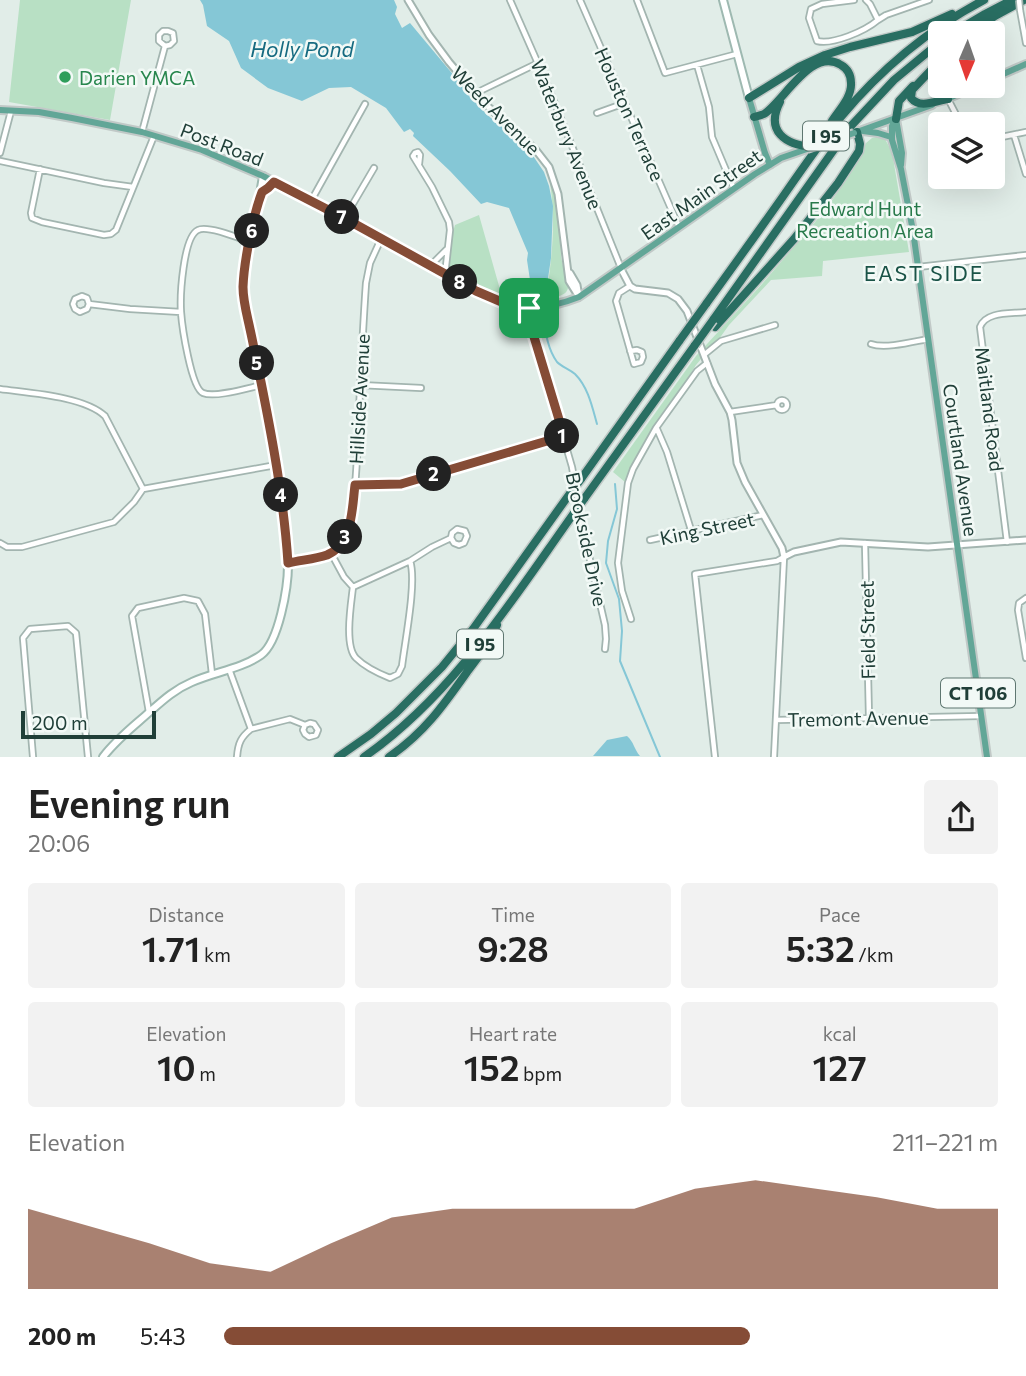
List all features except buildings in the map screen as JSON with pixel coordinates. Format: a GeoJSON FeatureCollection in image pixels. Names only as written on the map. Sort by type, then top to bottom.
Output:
{"type":"FeatureCollection","features":[{"type":"Feature","properties":{"kind":"highway"},"geometry":{"type":"LineString","coordinates":[[972,21],[1012,0]]}},
{"type":"Feature","properties":{"kind":"highway"},"geometry":{"type":"LineString","coordinates":[[988,21],[1021,0]]}},
{"type":"Feature","properties":{"kind":"highway"},"geometry":{"type":"LineString","coordinates":[[748,97],[817,59],[912,32],[982,1]]}},
{"type":"Feature","properties":{"kind":"highway","name":"I 95"},"geometry":{"type":"LineString","coordinates":[[338,757],[396,713],[448,661],[831,130],[875,80],[925,37],[982,1]]}},
{"type":"Feature","properties":{"kind":"highway","name":"I 95"},"geometry":{"type":"LineString","coordinates":[[364,757],[433,699],[466,662],[692,348],[714,324],[850,127],[894,79],[928,52]]}},
{"type":"Feature","properties":{"kind":"highway"},"geometry":{"type":"LineString","coordinates":[[754,117],[765,113],[813,67],[828,61],[842,66],[848,72],[851,89],[847,98],[778,203]]}},
{"type":"Feature","properties":{"kind":"highway"},"geometry":{"type":"LineString","coordinates":[[896,119],[901,97],[928,72]]}},
{"type":"Feature","properties":{"kind":"highway"},"geometry":{"type":"LineString","coordinates":[[928,73],[912,90],[911,98],[914,102],[919,104],[948,99]]}},
{"type":"Feature","properties":{"kind":"highway"},"geometry":{"type":"LineString","coordinates":[[792,85],[776,110],[776,128],[789,142],[810,148]]}},
{"type":"Feature","properties":{"kind":"highway"},"geometry":{"type":"LineString","coordinates":[[714,324],[794,239],[846,172],[859,150],[857,132]]}},
{"type":"Feature","properties":{"kind":"highway"},"geometry":{"type":"LineString","coordinates":[[388,757],[424,728],[444,704],[492,639],[500,617]]}},
{"type":"Feature","properties":{"kind":"main road"},"geometry":{"type":"LineString","coordinates":[[723,0],[748,97],[770,165]]}},
{"type":"Feature","properties":{"kind":"main road"},"geometry":{"type":"LineString","coordinates":[[1005,73],[1026,64]]}},
{"type":"Feature","properties":{"kind":"main road","name":"East Main Street"},"geometry":{"type":"LineString","coordinates":[[531,308],[547,307],[579,297],[780,158],[948,99]]}},
{"type":"Feature","properties":{"kind":"main road","name":"Post Road"},"geometry":{"type":"LineString","coordinates":[[0,110],[39,112],[142,132],[204,151],[263,176],[493,300],[531,308]]}},
{"type":"Feature","properties":{"kind":"main road"},"geometry":{"type":"LineString","coordinates":[[857,132],[891,137],[892,125],[896,119]]}},
{"type":"Feature","properties":{"kind":"main road","name":"Courtland Avenue"},"geometry":{"type":"LineString","coordinates":[[896,119],[899,156],[918,267],[987,757]]}},
{"type":"Feature","properties":{"kind":"main road","name":"Courtland Avenue"},"geometry":{"type":"LineString","coordinates":[[891,137],[899,156]]}},
{"type":"Feature","properties":{"kind":"main road"},"geometry":{"type":"LineString","coordinates":[[103,757],[125,733],[179,688],[261,655],[269,647],[276,632],[288,574],[284,514],[243,288],[263,176]]}},
{"type":"Feature","properties":{"kind":"main road"},"geometry":{"type":"LineString","coordinates":[[262,192],[274,182]]}},
{"type":"Feature","properties":{"kind":"street","name":"Weed Avenue"},"geometry":{"type":"LineString","coordinates":[[408,0],[429,36],[475,93],[536,149],[549,167],[558,194],[569,281],[579,297]]}},
{"type":"Feature","properties":{"kind":"street","name":"Waterbury Avenue"},"geometry":{"type":"LineString","coordinates":[[510,0],[621,269]]}},
{"type":"Feature","properties":{"kind":"street","name":"Houston Terrace"},"geometry":{"type":"LineString","coordinates":[[580,0],[680,228]]}},
{"type":"Feature","properties":{"kind":"street"},"geometry":{"type":"LineString","coordinates":[[637,0],[665,73],[737,54]]}},
{"type":"Feature","properties":{"kind":"street"},"geometry":{"type":"LineString","coordinates":[[853,0],[822,4],[811,9],[809,18],[817,41],[825,43],[861,31],[886,15],[929,0]]}},
{"type":"Feature","properties":{"kind":"street"},"geometry":{"type":"LineString","coordinates":[[866,0],[878,20]]}},
{"type":"Feature","properties":{"kind":"street"},"geometry":{"type":"LineString","coordinates":[[1021,0],[1020,10],[1026,43]]}},
{"type":"Feature","properties":{"kind":"street"},"geometry":{"type":"LineString","coordinates":[[142,132],[165,46]]}},
{"type":"Feature","properties":{"kind":"street"},"geometry":{"type":"LineString","coordinates":[[475,93],[538,63]]}},
{"type":"Feature","properties":{"kind":"street"},"geometry":{"type":"LineString","coordinates":[[697,65],[709,107],[711,133],[734,190]]}},
{"type":"Feature","properties":{"kind":"street"},"geometry":{"type":"LineString","coordinates":[[948,99],[955,112]]}},
{"type":"Feature","properties":{"kind":"street"},"geometry":{"type":"LineString","coordinates":[[597,113],[625,103]]}},
{"type":"Feature","properties":{"kind":"street"},"geometry":{"type":"LineString","coordinates":[[311,201],[365,104]]}},
{"type":"Feature","properties":{"kind":"street"},"geometry":{"type":"LineString","coordinates":[[0,153],[11,110]]}},
{"type":"Feature","properties":{"kind":"street"},"geometry":{"type":"LineString","coordinates":[[1005,136],[1026,132]]}},
{"type":"Feature","properties":{"kind":"street"},"geometry":{"type":"LineString","coordinates":[[40,169],[32,218],[104,235],[111,234],[116,230],[154,135]]}},
{"type":"Feature","properties":{"kind":"street"},"geometry":{"type":"LineString","coordinates":[[1014,135],[1026,174]]}},
{"type":"Feature","properties":{"kind":"street"},"geometry":{"type":"LineString","coordinates":[[0,161],[133,187]]}},
{"type":"Feature","properties":{"kind":"street"},"geometry":{"type":"LineString","coordinates":[[419,164],[449,222],[445,275]]}},
{"type":"Feature","properties":{"kind":"street"},"geometry":{"type":"LineString","coordinates":[[344,219],[374,168]]}},
{"type":"Feature","properties":{"kind":"street"},"geometry":{"type":"LineString","coordinates":[[250,242],[204,228],[195,232],[187,252],[181,312],[194,380],[200,391],[218,394],[262,385]]}},
{"type":"Feature","properties":{"kind":"street","name":"Hillside Avenue"},"geometry":{"type":"LineString","coordinates":[[331,553],[341,543],[350,527],[355,485],[366,282],[370,263],[381,239]]}},
{"type":"Feature","properties":{"kind":"street"},"geometry":{"type":"LineString","coordinates":[[432,268],[448,248]]}},
{"type":"Feature","properties":{"kind":"street"},"geometry":{"type":"LineString","coordinates":[[918,267],[1026,255]]}},
{"type":"Feature","properties":{"kind":"street"},"geometry":{"type":"LineString","coordinates":[[621,269],[630,286],[640,291],[668,293],[678,299],[687,311],[715,384],[730,412],[737,463],[782,548],[784,557],[774,757]]}},
{"type":"Feature","properties":{"kind":"street"},"geometry":{"type":"LineString","coordinates":[[630,286],[615,299],[630,351]]}},
{"type":"Feature","properties":{"kind":"street"},"geometry":{"type":"LineString","coordinates":[[89,304],[181,312]]}},
{"type":"Feature","properties":{"kind":"street","name":"Brookside Drive"},"geometry":{"type":"LineString","coordinates":[[531,308],[528,317],[572,467],[605,625],[605,649]]}},
{"type":"Feature","properties":{"kind":"street","name":"Maitland Road"},"geometry":{"type":"LineString","coordinates":[[1007,542],[980,327],[989,316],[1026,312]]}},
{"type":"Feature","properties":{"kind":"street"},"geometry":{"type":"LineString","coordinates":[[705,354],[721,341],[775,325]]}},
{"type":"Feature","properties":{"kind":"street"},"geometry":{"type":"LineString","coordinates":[[871,344],[876,346],[928,339]]}},
{"type":"Feature","properties":{"kind":"street","name":"Brookside Drive"},"geometry":{"type":"LineString","coordinates":[[631,619],[622,591],[618,563],[628,482],[656,428],[697,372],[707,363]]}},
{"type":"Feature","properties":{"kind":"street"},"geometry":{"type":"LineString","coordinates":[[360,385],[421,388]]}},
{"type":"Feature","properties":{"kind":"street"},"geometry":{"type":"LineString","coordinates":[[0,389],[73,400],[101,412],[143,489]]}},
{"type":"Feature","properties":{"kind":"street"},"geometry":{"type":"LineString","coordinates":[[730,412],[777,405]]}},
{"type":"Feature","properties":{"kind":"street"},"geometry":{"type":"LineString","coordinates":[[656,428],[667,453],[691,530]]}},
{"type":"Feature","properties":{"kind":"street"},"geometry":{"type":"LineString","coordinates":[[355,485],[401,484],[564,436]]}},
{"type":"Feature","properties":{"kind":"street"},"geometry":{"type":"LineString","coordinates":[[0,543],[7,547],[22,547],[114,522],[143,489],[276,465]]}},
{"type":"Feature","properties":{"kind":"street","name":"King Street"},"geometry":{"type":"LineString","coordinates":[[650,540],[763,516]]}},
{"type":"Feature","properties":{"kind":"street"},"geometry":{"type":"LineString","coordinates":[[353,587],[410,561],[451,538]]}},
{"type":"Feature","properties":{"kind":"street"},"geometry":{"type":"LineString","coordinates":[[715,757],[695,574],[777,561],[794,552],[837,542],[912,547],[1026,541]]}},
{"type":"Feature","properties":{"kind":"street","name":"Field Street"},"geometry":{"type":"LineString","coordinates":[[865,543],[869,717]]}},
{"type":"Feature","properties":{"kind":"street"},"geometry":{"type":"LineString","coordinates":[[288,563],[331,553],[344,577],[353,587],[349,636],[355,657],[390,678],[398,674],[402,666],[412,585],[413,569],[410,561]]}},
{"type":"Feature","properties":{"kind":"street"},"geometry":{"type":"LineString","coordinates":[[149,712],[132,616],[138,608],[184,598],[198,601],[205,614],[212,674]]}},
{"type":"Feature","properties":{"kind":"street"},"geometry":{"type":"LineString","coordinates":[[1026,598],[1019,603],[1018,610],[1026,658]]}},
{"type":"Feature","properties":{"kind":"street"},"geometry":{"type":"LineString","coordinates":[[33,757],[23,638],[30,629],[68,625],[76,633],[88,757]]}},
{"type":"Feature","properties":{"kind":"street"},"geometry":{"type":"LineString","coordinates":[[229,668],[251,729]]}},
{"type":"Feature","properties":{"kind":"street","name":"Tremont Avenue"},"geometry":{"type":"LineString","coordinates":[[776,720],[981,716]]}},
{"type":"Feature","properties":{"kind":"street"},"geometry":{"type":"LineString","coordinates":[[237,757],[242,736],[251,729],[290,719],[305,725]]}},
{"type":"Feature","properties":{"kind":"green space","name":"Darien YMCA"},"geometry":{"type":"Polygon","coordinates":[[[20,0],[131,0],[110,120],[9,102],[20,0]]]}},
{"type":"Feature","properties":{"kind":"green space","name":"Edward Hunt Recreation Area"},"geometry":{"type":"Polygon","coordinates":[[[877,137],[885,139],[892,152],[909,252],[823,261],[822,276],[771,280],[696,365],[646,440],[625,482],[613,472],[696,356],[811,227],[860,158],[866,143],[877,137]]]}},
{"type":"Feature","properties":{"kind":"green space"},"geometry":{"type":"Polygon","coordinates":[[[550,183],[553,183],[560,226],[561,257],[568,288],[556,297],[546,297],[553,212],[550,183]]]}},
{"type":"Feature","properties":{"kind":"green space"},"geometry":{"type":"Polygon","coordinates":[[[479,215],[501,293],[498,295],[458,276],[448,264],[455,225],[479,215]]]}},
{"type":"Feature","properties":{"kind":"water","name":"Holly Pond"},"geometry":{"type":"Polygon","coordinates":[[[200,0],[394,0],[397,7],[395,14],[402,28],[410,23],[486,114],[527,147],[544,172],[553,206],[551,258],[545,299],[533,300],[528,253],[509,208],[487,202],[481,204],[413,136],[414,133],[410,129],[404,132],[386,108],[351,87],[329,88],[302,101],[268,88],[241,68],[229,41],[207,26],[200,0]]]}},
{"type":"Feature","properties":{"kind":"water"},"geometry":{"type":"Polygon","coordinates":[[[627,736],[640,756],[593,756],[607,740],[627,736]]]}},
{"type":"Feature","properties":{"kind":"waterway"},"geometry":{"type":"LineString","coordinates":[[542,309],[550,350],[557,362],[575,374],[583,385],[597,424]]}},
{"type":"Feature","properties":{"kind":"waterway"},"geometry":{"type":"LineString","coordinates":[[615,484],[617,509],[608,541],[606,563],[619,599],[622,631],[620,661],[660,757]]}},
{"type":"Feature","properties":{"kind":"place","name":"Darien YMCA"},"geometry":{"type":"Point","coordinates":[65,77]}},
{"type":"Feature","properties":{"kind":"district","name":"EAST SIDE"},"geometry":{"type":"Point","coordinates":[924,272]}},
{"type":"Feature","properties":{"kind":"route"},"geometry":{"type":"LineString","coordinates":[[274,182],[493,300],[529,308],[528,317],[564,436],[401,484],[355,485],[350,527],[341,543],[324,556],[288,563],[276,465],[244,303],[243,288],[250,242],[262,192],[274,182]]}}]}
